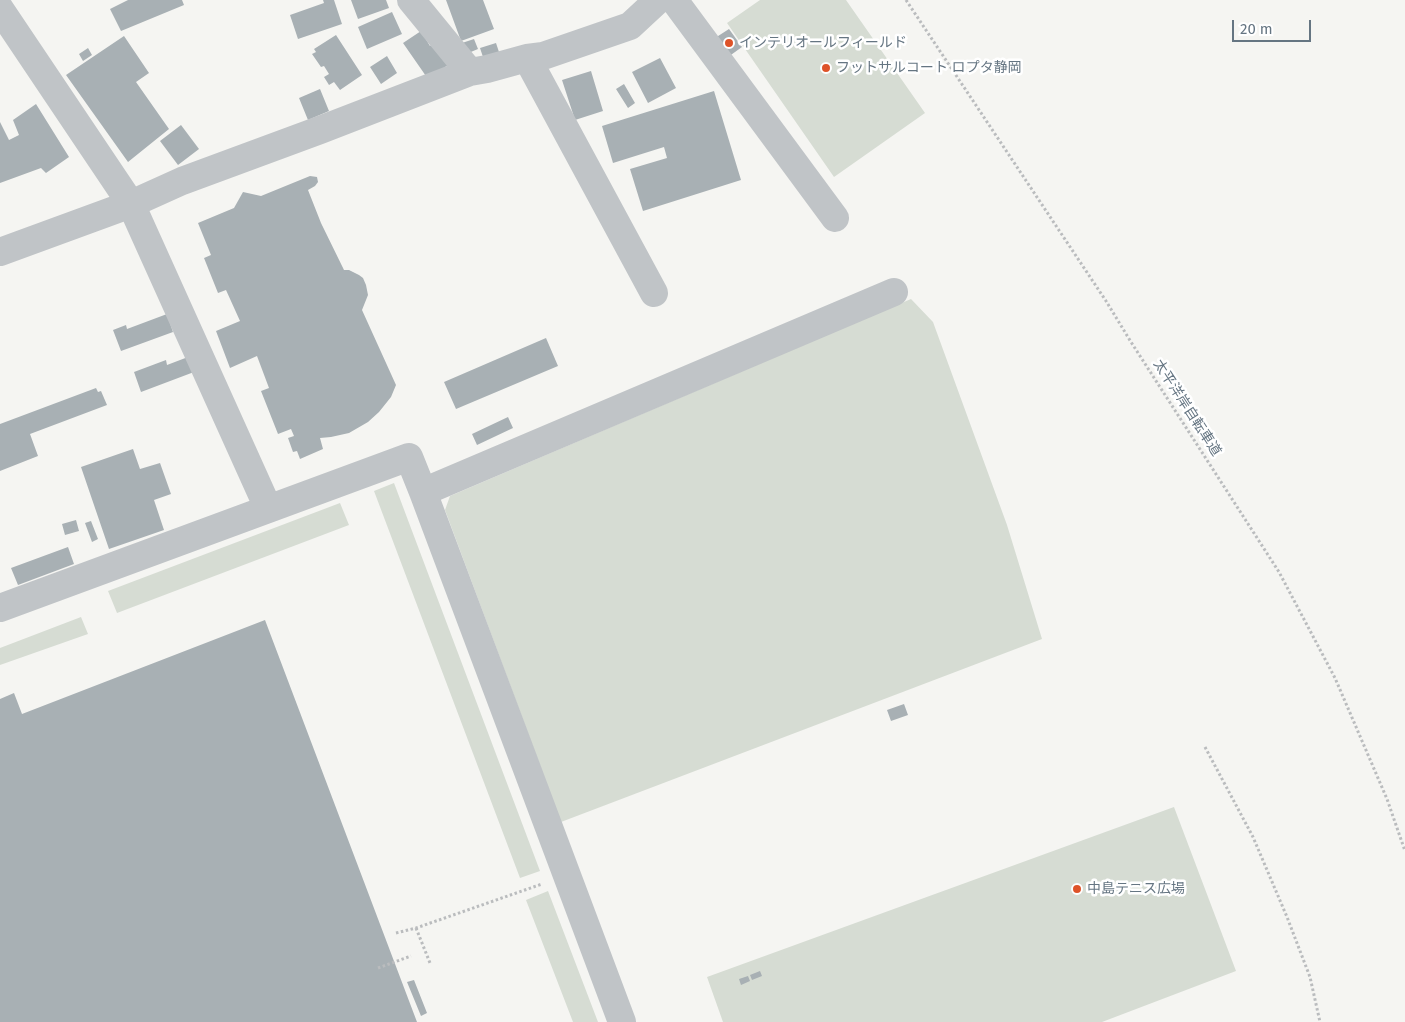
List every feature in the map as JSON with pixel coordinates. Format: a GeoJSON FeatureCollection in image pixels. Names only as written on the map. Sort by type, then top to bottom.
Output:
{"type":"FeatureCollection","features":[{"type":"Feature","properties":{"kind":"street"},"geometry":{"type":"LineString","coordinates":[[411,0],[470,72]]}},
{"type":"Feature","properties":{"kind":"street"},"geometry":{"type":"LineString","coordinates":[[0,252],[131,204],[182,181],[470,72],[487,70],[527,58],[543,56],[630,26],[658,0]]}},
{"type":"Feature","properties":{"kind":"street"},"geometry":{"type":"LineString","coordinates":[[674,0],[835,218]]}},
{"type":"Feature","properties":{"kind":"street"},"geometry":{"type":"LineString","coordinates":[[0,8],[131,204],[268,508]]}},
{"type":"Feature","properties":{"kind":"street"},"geometry":{"type":"LineString","coordinates":[[527,58],[654,294]]}},
{"type":"Feature","properties":{"kind":"street"},"geometry":{"type":"LineString","coordinates":[[423,492],[894,292]]}},
{"type":"Feature","properties":{"kind":"street"},"geometry":{"type":"LineString","coordinates":[[0,608],[409,457],[622,1022]]}},
{"type":"Feature","properties":{"kind":"path","name":"太平洋岸自転車道"},"geometry":{"type":"LineString","coordinates":[[906,0],[1101,293],[1279,572],[1335,678],[1387,799],[1405,851]]}},
{"type":"Feature","properties":{"kind":"path"},"geometry":{"type":"LineString","coordinates":[[1205,747],[1252,837],[1287,917],[1310,977],[1320,1022]]}},
{"type":"Feature","properties":{"kind":"path"},"geometry":{"type":"LineString","coordinates":[[396,933],[416,928],[567,875]]}},
{"type":"Feature","properties":{"kind":"path"},"geometry":{"type":"LineString","coordinates":[[416,928],[430,963]]}},
{"type":"Feature","properties":{"kind":"path"},"geometry":{"type":"LineString","coordinates":[[378,968],[411,956]]}},
{"type":"Feature","properties":{"kind":"shaded area","name":"フットサルコート ロプタ静岡"},"geometry":{"type":"Polygon","coordinates":[[[760,0],[846,0],[925,113],[834,177],[727,23],[760,0]]]}},
{"type":"Feature","properties":{"kind":"shaded area"},"geometry":{"type":"Polygon","coordinates":[[[911,299],[933,322],[1007,525],[1042,639],[561,822],[445,510],[450,496],[911,299]]]}},
{"type":"Feature","properties":{"kind":"shaded area"},"geometry":{"type":"Polygon","coordinates":[[[394,483],[540,871],[520,878],[374,491],[394,483]]]}},
{"type":"Feature","properties":{"kind":"shaded area"},"geometry":{"type":"Polygon","coordinates":[[[340,503],[349,525],[117,613],[108,591],[340,503]]]}},
{"type":"Feature","properties":{"kind":"shaded area"},"geometry":{"type":"Polygon","coordinates":[[[81,617],[88,634],[0,665],[0,648],[81,617]]]}},
{"type":"Feature","properties":{"kind":"shaded area","name":"中島テニス広場"},"geometry":{"type":"Polygon","coordinates":[[[1174,807],[1236,971],[1102,1022],[723,1022],[707,977],[1174,807]]]}},
{"type":"Feature","properties":{"kind":"shaded area"},"geometry":{"type":"Polygon","coordinates":[[[548,891],[598,1022],[573,1022],[526,900],[548,891]]]}},
{"type":"Feature","properties":{"kind":"building"},"geometry":{"type":"Polygon","coordinates":[[[128,0],[182,0],[184,5],[121,31],[110,9],[128,0]]]}},
{"type":"Feature","properties":{"kind":"building"},"geometry":{"type":"Polygon","coordinates":[[[323,0],[334,0],[342,24],[298,39],[290,15],[324,3],[323,0]]]}},
{"type":"Feature","properties":{"kind":"building"},"geometry":{"type":"Polygon","coordinates":[[[351,0],[386,0],[389,8],[358,19],[351,0]]]}},
{"type":"Feature","properties":{"kind":"building"},"geometry":{"type":"Polygon","coordinates":[[[446,0],[483,0],[494,29],[461,41],[446,0]]]}},
{"type":"Feature","properties":{"kind":"building"},"geometry":{"type":"Polygon","coordinates":[[[392,12],[402,34],[367,49],[358,27],[392,12]]]}},
{"type":"Feature","properties":{"kind":"building","name":"インテリオールフィールド"},"geometry":{"type":"Polygon","coordinates":[[[729,29],[742,47],[728,57],[715,38],[729,29]]]}},
{"type":"Feature","properties":{"kind":"building"},"geometry":{"type":"Polygon","coordinates":[[[421,31],[430,46],[434,43],[448,65],[428,79],[403,43],[421,31]]]}},
{"type":"Feature","properties":{"kind":"building"},"geometry":{"type":"Polygon","coordinates":[[[336,35],[362,75],[340,90],[334,82],[329,85],[324,77],[329,74],[324,66],[321,67],[312,54],[316,52],[314,49],[336,35]]]}},
{"type":"Feature","properties":{"kind":"building"},"geometry":{"type":"Polygon","coordinates":[[[124,36],[149,73],[136,82],[169,129],[128,162],[66,75],[124,36]]]}},
{"type":"Feature","properties":{"kind":"building"},"geometry":{"type":"Polygon","coordinates":[[[474,39],[478,49],[466,54],[462,43],[474,39]]]}},
{"type":"Feature","properties":{"kind":"building"},"geometry":{"type":"Polygon","coordinates":[[[496,43],[499,52],[483,57],[480,48],[496,43]]]}},
{"type":"Feature","properties":{"kind":"building"},"geometry":{"type":"Polygon","coordinates":[[[88,48],[92,55],[83,61],[79,54],[88,48]]]}},
{"type":"Feature","properties":{"kind":"building"},"geometry":{"type":"Polygon","coordinates":[[[387,56],[397,73],[381,84],[370,67],[387,56]]]}},
{"type":"Feature","properties":{"kind":"building"},"geometry":{"type":"Polygon","coordinates":[[[660,58],[676,88],[648,103],[632,72],[660,58]]]}},
{"type":"Feature","properties":{"kind":"building"},"geometry":{"type":"Polygon","coordinates":[[[591,71],[603,111],[575,120],[562,80],[591,71]]]}},
{"type":"Feature","properties":{"kind":"building"},"geometry":{"type":"Polygon","coordinates":[[[624,84],[635,103],[628,108],[616,89],[624,84]]]}},
{"type":"Feature","properties":{"kind":"building"},"geometry":{"type":"Polygon","coordinates":[[[320,89],[329,111],[308,120],[299,98],[320,89]]]}},
{"type":"Feature","properties":{"kind":"building"},"geometry":{"type":"Polygon","coordinates":[[[714,91],[741,180],[643,211],[630,169],[667,158],[664,147],[613,163],[602,126],[714,91]]]}},
{"type":"Feature","properties":{"kind":"building"},"geometry":{"type":"Polygon","coordinates":[[[36,104],[69,157],[46,173],[41,168],[0,183],[0,122],[9,140],[19,135],[13,120],[36,104]]]}},
{"type":"Feature","properties":{"kind":"building"},"geometry":{"type":"Polygon","coordinates":[[[181,125],[199,149],[178,165],[160,141],[181,125]]]}},
{"type":"Feature","properties":{"kind":"building"},"geometry":{"type":"Polygon","coordinates":[[[310,176],[317,177],[318,182],[308,190],[321,223],[344,270],[349,270],[359,275],[363,278],[366,285],[368,295],[362,310],[396,385],[391,397],[368,422],[349,433],[320,438],[323,449],[300,459],[297,451],[293,452],[288,438],[294,436],[291,429],[278,434],[261,391],[269,388],[257,356],[230,368],[216,331],[240,321],[226,290],[218,293],[204,258],[211,255],[198,223],[234,208],[243,192],[261,196],[310,176]]]}},
{"type":"Feature","properties":{"kind":"building"},"geometry":{"type":"Polygon","coordinates":[[[167,314],[173,332],[121,351],[113,330],[126,325],[127,329],[167,314]]]}},
{"type":"Feature","properties":{"kind":"building"},"geometry":{"type":"Polygon","coordinates":[[[546,338],[558,366],[456,409],[444,382],[546,338]]]}},
{"type":"Feature","properties":{"kind":"building"},"geometry":{"type":"Polygon","coordinates":[[[188,357],[194,372],[141,392],[134,372],[166,360],[167,365],[188,357]]]}},
{"type":"Feature","properties":{"kind":"building"},"geometry":{"type":"Polygon","coordinates":[[[96,388],[98,392],[101,391],[107,405],[30,434],[38,456],[0,471],[0,424],[96,388]]]}},
{"type":"Feature","properties":{"kind":"building"},"geometry":{"type":"Polygon","coordinates":[[[508,417],[513,428],[477,445],[472,434],[508,417]]]}},
{"type":"Feature","properties":{"kind":"building"},"geometry":{"type":"Polygon","coordinates":[[[133,449],[140,469],[160,463],[171,494],[154,500],[164,530],[109,549],[81,467],[133,449]]]}},
{"type":"Feature","properties":{"kind":"building"},"geometry":{"type":"Polygon","coordinates":[[[76,520],[79,531],[65,535],[62,524],[76,520]]]}},
{"type":"Feature","properties":{"kind":"building"},"geometry":{"type":"Polygon","coordinates":[[[91,521],[98,539],[92,542],[85,523],[91,521]]]}},
{"type":"Feature","properties":{"kind":"building"},"geometry":{"type":"Polygon","coordinates":[[[68,547],[74,564],[18,585],[11,568],[68,547]]]}},
{"type":"Feature","properties":{"kind":"building"},"geometry":{"type":"Polygon","coordinates":[[[265,620],[417,1022],[0,1022],[0,699],[14,693],[22,714],[265,620]]]}},
{"type":"Feature","properties":{"kind":"building"},"geometry":{"type":"Polygon","coordinates":[[[904,704],[908,715],[891,721],[887,710],[904,704]]]}},
{"type":"Feature","properties":{"kind":"building"},"geometry":{"type":"Polygon","coordinates":[[[760,971],[762,976],[752,980],[750,975],[760,971]]]}},
{"type":"Feature","properties":{"kind":"building"},"geometry":{"type":"Polygon","coordinates":[[[748,976],[750,981],[741,985],[739,979],[748,976]]]}},
{"type":"Feature","properties":{"kind":"building"},"geometry":{"type":"Polygon","coordinates":[[[414,980],[427,1013],[421,1016],[407,982],[414,980]]]}},
{"type":"Feature","properties":{"kind":"place","name":"インテリオールフィールド"},"geometry":{"type":"Point","coordinates":[729,43]}},
{"type":"Feature","properties":{"kind":"place","name":"フットサルコート ロプタ静岡"},"geometry":{"type":"Point","coordinates":[826,68]}},
{"type":"Feature","properties":{"kind":"place","name":"中島テニス広場"},"geometry":{"type":"Point","coordinates":[1077,889]}}]}
